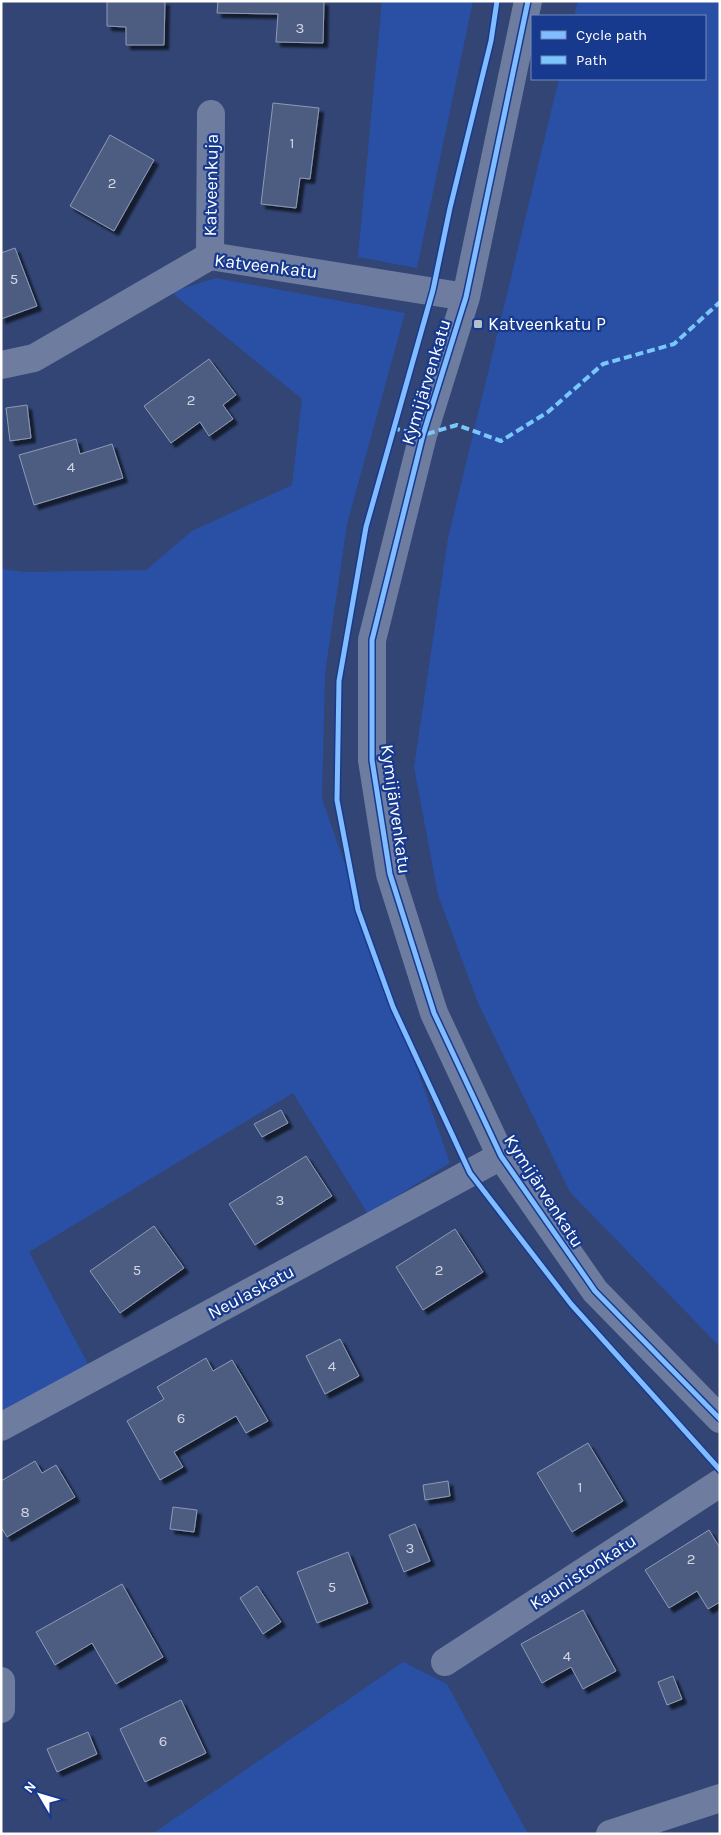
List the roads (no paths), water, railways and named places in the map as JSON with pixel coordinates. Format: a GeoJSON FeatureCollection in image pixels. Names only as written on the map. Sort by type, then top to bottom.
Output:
{"type":"FeatureCollection","features":[{"type":"Feature","properties":{"kind":"street","name":"Kymijärvenkatu"},"geometry":{"type":"LineString","coordinates":[[528,1],[466,297],[423,435],[372,640],[372,760],[390,874],[434,1013],[501,1156],[595,1291],[720,1418]]}},
{"type":"Feature","properties":{"kind":"street","name":"Katveenkuja"},"geometry":{"type":"LineString","coordinates":[[210,256],[211,114]]}},
{"type":"Feature","properties":{"kind":"street","name":"Katveenkatu"},"geometry":{"type":"LineString","coordinates":[[1,365],[34,358],[210,256],[466,297]]}},
{"type":"Feature","properties":{"kind":"street","name":"Neulaskatu"},"geometry":{"type":"LineString","coordinates":[[1,1427],[501,1156]]}},
{"type":"Feature","properties":{"kind":"street","name":"Kaunistonkatu"},"geometry":{"type":"LineString","coordinates":[[445,1662],[720,1483]]}},
{"type":"Feature","properties":{"kind":"street"},"geometry":{"type":"LineString","coordinates":[[1,1681],[1,1709]]}},
{"type":"Feature","properties":{"kind":"street"},"geometry":{"type":"LineString","coordinates":[[610,1834],[720,1798]]}},
{"type":"Feature","properties":{"kind":"place","name":"Katveenkatu P"},"geometry":{"type":"Point","coordinates":[478,324]}}]}
